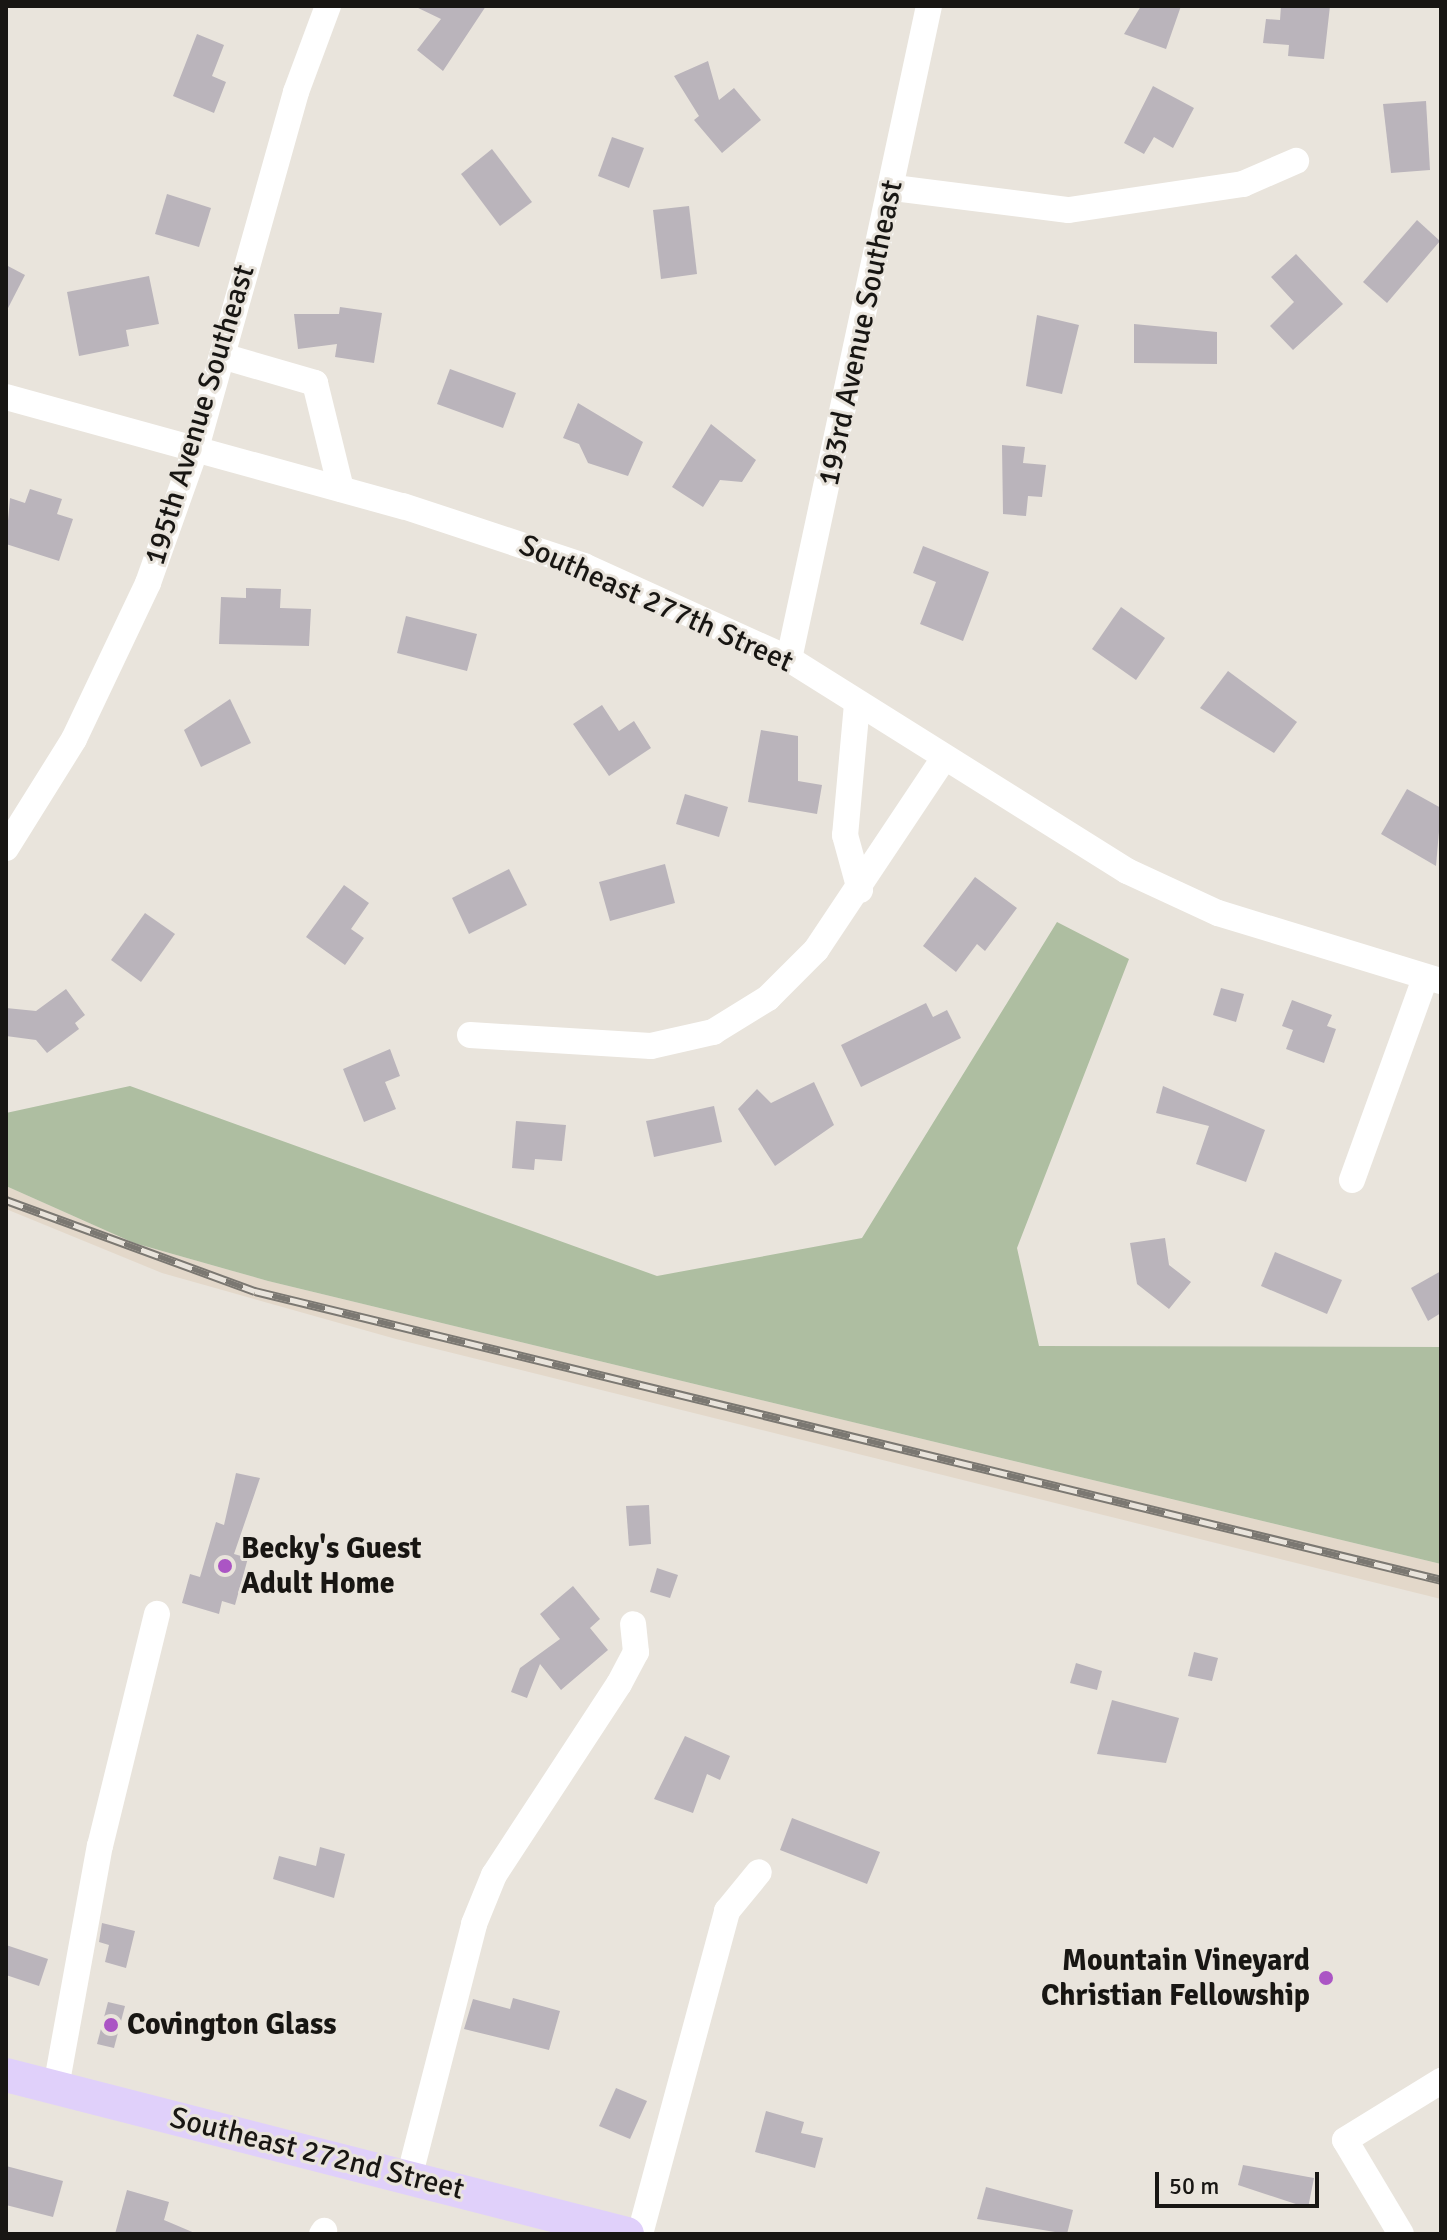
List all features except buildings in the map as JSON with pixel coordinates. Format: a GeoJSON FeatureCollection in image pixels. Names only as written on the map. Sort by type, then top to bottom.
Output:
{"type":"FeatureCollection","features":[{"type":"Feature","properties":{"kind":"main road","name":"Southeast 272nd Street"},"geometry":{"type":"LineString","coordinates":[[6,2075],[627,2234]]}},
{"type":"Feature","properties":{"kind":"street","name":"195th Avenue Southeast"},"geometry":{"type":"LineString","coordinates":[[6,848],[74,739],[148,583],[196,448],[296,92],[328,6]]}},
{"type":"Feature","properties":{"kind":"street","name":"193rd Avenue Southeast"},"geometry":{"type":"LineString","coordinates":[[789,659],[894,188],[929,6]]}},
{"type":"Feature","properties":{"kind":"street"},"geometry":{"type":"LineString","coordinates":[[894,188],[949,201],[1069,210],[1243,184],[1296,161]]}},
{"type":"Feature","properties":{"kind":"street"},"geometry":{"type":"LineString","coordinates":[[222,356],[315,383],[341,489]]}},
{"type":"Feature","properties":{"kind":"street","name":"Southeast 277th Street"},"geometry":{"type":"LineString","coordinates":[[6,397],[341,489],[584,566],[789,659],[942,761],[1127,871],[1218,913],[1433,980]]}},
{"type":"Feature","properties":{"kind":"street"},"geometry":{"type":"LineString","coordinates":[[857,704],[845,835],[860,890]]}},
{"type":"Feature","properties":{"kind":"street"},"geometry":{"type":"LineString","coordinates":[[470,1035],[651,1046],[713,1032],[768,998],[816,950],[860,890],[942,761]]}},
{"type":"Feature","properties":{"kind":"street"},"geometry":{"type":"LineString","coordinates":[[1352,1180],[1433,980]]}},
{"type":"Feature","properties":{"kind":"street"},"geometry":{"type":"LineString","coordinates":[[56,2087],[103,1830],[157,1614]]}},
{"type":"Feature","properties":{"kind":"street"},"geometry":{"type":"LineString","coordinates":[[409,2178],[453,1993],[489,1887],[619,1684],[636,1652],[633,1624]]}},
{"type":"Feature","properties":{"kind":"street"},"geometry":{"type":"LineString","coordinates":[[640,2234],[727,1911],[759,1872]]}},
{"type":"Feature","properties":{"kind":"street"},"geometry":{"type":"LineString","coordinates":[[1401,2234],[1345,2140],[1441,2081]]}},
{"type":"Feature","properties":{"kind":"shaded area"},"geometry":{"type":"Polygon","coordinates":[[[6,1186],[134,1243],[268,1281],[1441,1564],[1441,1599],[396,1339],[162,1273],[6,1209],[6,1186]]]}},
{"type":"Feature","properties":{"kind":"green space"},"geometry":{"type":"Polygon","coordinates":[[[1057,922],[1129,959],[1017,1248],[1039,1346],[1441,1347],[1441,1564],[268,1281],[134,1243],[6,1186],[6,1113],[130,1086],[657,1276],[862,1238],[1057,922]]]}},
{"type":"Feature","properties":{"kind":"railway"},"geometry":{"type":"LineString","coordinates":[[6,1200],[255,1291],[1441,1580]]}},
{"type":"Feature","properties":{"kind":"place","name":"Becky's Guest Adult Home"},"geometry":{"type":"Point","coordinates":[225,1566]}},
{"type":"Feature","properties":{"kind":"place","name":"Mountain Vineyard Christian Fellowship"},"geometry":{"type":"Point","coordinates":[1326,1978]}},
{"type":"Feature","properties":{"kind":"place","name":"Covington Glass"},"geometry":{"type":"Point","coordinates":[111,2025]}}]}
